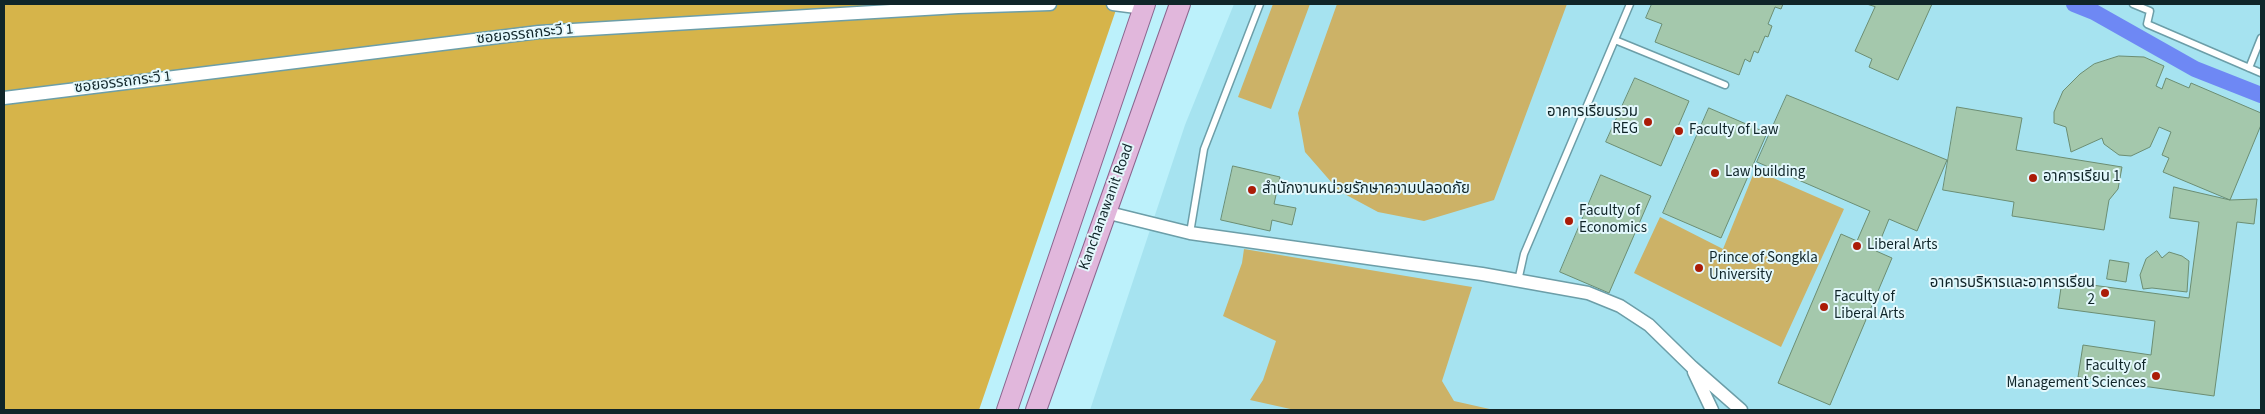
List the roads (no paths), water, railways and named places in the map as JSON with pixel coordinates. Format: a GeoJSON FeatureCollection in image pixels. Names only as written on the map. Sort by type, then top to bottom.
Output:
{"type":"FeatureCollection","features":[{"type":"Feature","properties":{"kind":"main road","name":"Kanchanawanit Road"},"geometry":{"type":"LineString","coordinates":[[1036,410],[1180,4]]}},
{"type":"Feature","properties":{"kind":"main road","name":"Kanchanawanit Road"},"geometry":{"type":"LineString","coordinates":[[1006,410],[1144,6]]}},
{"type":"Feature","properties":{"kind":"main road"},"geometry":{"type":"LineString","coordinates":[[1076,204],[1105,212]]}},
{"type":"Feature","properties":{"kind":"street","name":"ซอยอรรถกระวี 1"},"geometry":{"type":"LineString","coordinates":[[4,98],[539,32],[958,7],[1050,4]]}},
{"type":"Feature","properties":{"kind":"street"},"geometry":{"type":"LineString","coordinates":[[1113,4],[1144,6]]}},
{"type":"Feature","properties":{"kind":"street"},"geometry":{"type":"LineString","coordinates":[[1105,212],[1190,233],[1573,289],[1620,306],[1649,325],[1692,367],[1741,410]]}},
{"type":"Feature","properties":{"kind":"street"},"geometry":{"type":"LineString","coordinates":[[1692,367],[1712,410]]}},
{"type":"Feature","properties":{"kind":"lane"},"geometry":{"type":"LineString","coordinates":[[1190,233],[1204,149],[1260,4]]}},
{"type":"Feature","properties":{"kind":"lane"},"geometry":{"type":"LineString","coordinates":[[1518,281],[1524,254],[1630,4]]}},
{"type":"Feature","properties":{"kind":"lane"},"geometry":{"type":"LineString","coordinates":[[2133,4],[2151,7],[2147,24],[2261,74]]}},
{"type":"Feature","properties":{"kind":"lane"},"geometry":{"type":"LineString","coordinates":[[2249,68],[2261,38]]}},
{"type":"Feature","properties":{"kind":"lane"},"geometry":{"type":"LineString","coordinates":[[1615,40],[1725,85]]}},
{"type":"Feature","properties":{"kind":"waterway"},"geometry":{"type":"LineString","coordinates":[[2074,4],[2094,12],[2195,69],[2261,95]]}},
{"type":"Feature","properties":{"kind":"place","name":"อาคารเรียนรวม REG"},"geometry":{"type":"Point","coordinates":[1648,122]}},
{"type":"Feature","properties":{"kind":"place","name":"Faculty of Law"},"geometry":{"type":"Point","coordinates":[1679,131]}},
{"type":"Feature","properties":{"kind":"place","name":"Law building"},"geometry":{"type":"Point","coordinates":[1715,173]}},
{"type":"Feature","properties":{"kind":"place","name":"อาคารเรียน 1"},"geometry":{"type":"Point","coordinates":[2033,178]}},
{"type":"Feature","properties":{"kind":"place","name":"สำนักงานหน่วยรักษาความปลอดภัย"},"geometry":{"type":"Point","coordinates":[1252,190]}},
{"type":"Feature","properties":{"kind":"place","name":"Faculty of Economics"},"geometry":{"type":"Point","coordinates":[1569,221]}},
{"type":"Feature","properties":{"kind":"place","name":"Liberal Arts"},"geometry":{"type":"Point","coordinates":[1857,246]}},
{"type":"Feature","properties":{"kind":"place","name":"Prince of Songkla University"},"geometry":{"type":"Point","coordinates":[1699,268]}},
{"type":"Feature","properties":{"kind":"place","name":"อาคารบริหารเเละอาคารเรียน 2"},"geometry":{"type":"Point","coordinates":[2105,293]}},
{"type":"Feature","properties":{"kind":"place","name":"Faculty of Liberal Arts"},"geometry":{"type":"Point","coordinates":[1824,307]}},
{"type":"Feature","properties":{"kind":"place","name":"Faculty of Management Sciences"},"geometry":{"type":"Point","coordinates":[2156,376]}}]}
